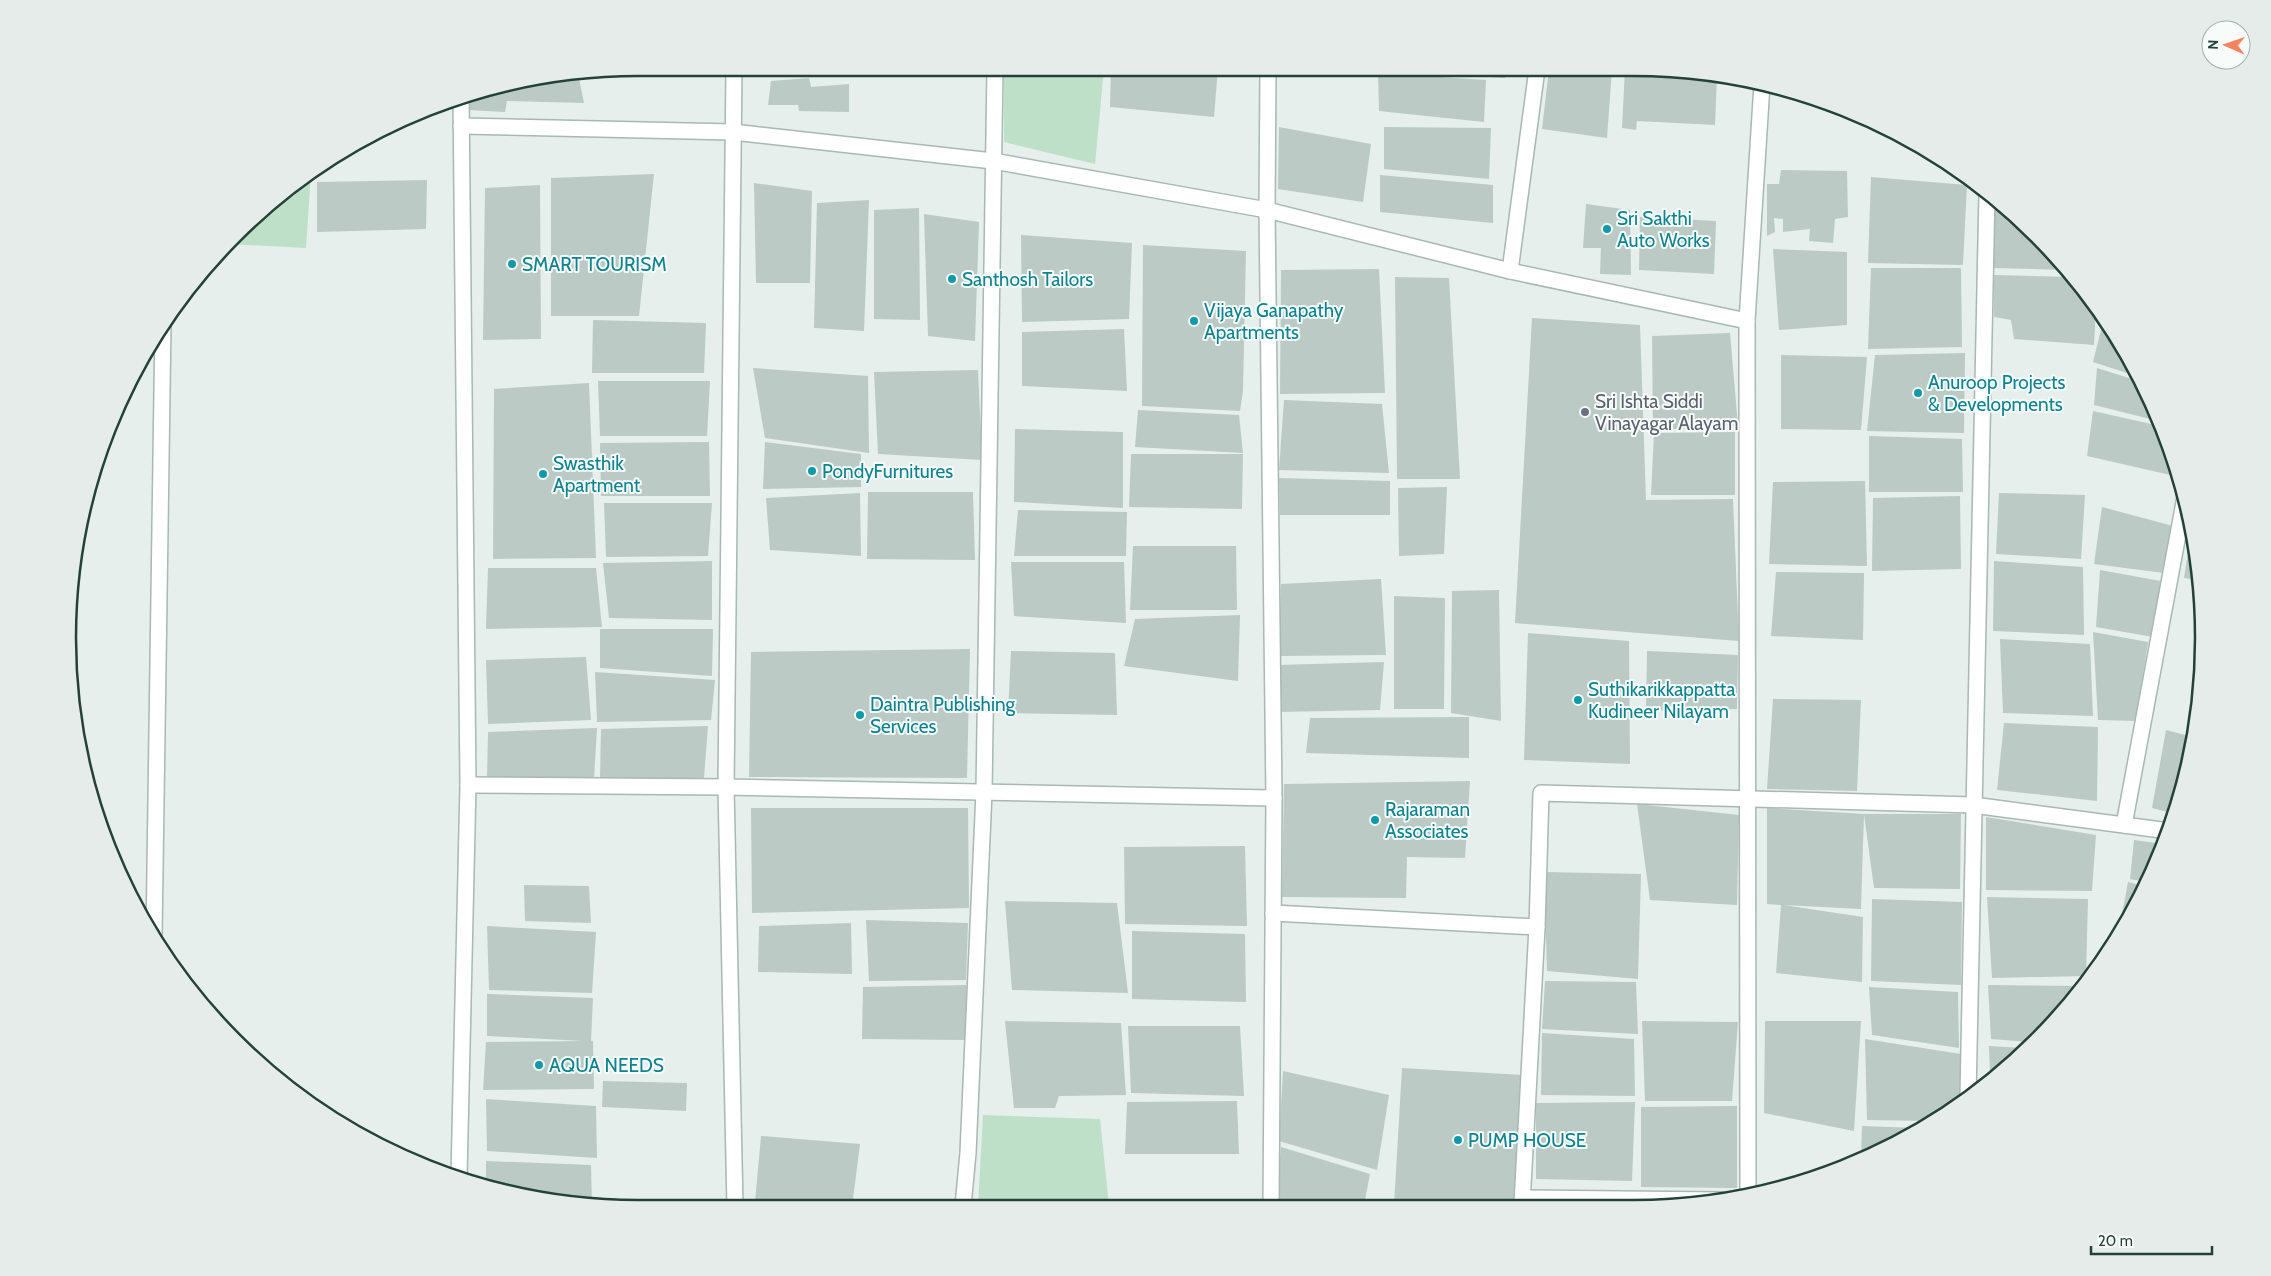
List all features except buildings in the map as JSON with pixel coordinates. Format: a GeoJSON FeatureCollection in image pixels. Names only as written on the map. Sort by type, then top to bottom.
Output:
{"type":"FeatureCollection","features":[{"type":"Feature","properties":{"kind":"street"},"geometry":{"type":"LineString","coordinates":[[734,76],[726,787],[735,1200]]}},
{"type":"Feature","properties":{"kind":"street"},"geometry":{"type":"LineString","coordinates":[[964,1200],[968,1153],[984,792],[995,76]]}},
{"type":"Feature","properties":{"kind":"street"},"geometry":{"type":"LineString","coordinates":[[1268,76],[1267,210],[1274,798],[1271,1200]]}},
{"type":"Feature","properties":{"kind":"street"},"geometry":{"type":"LineString","coordinates":[[1510,271],[1536,76]]}},
{"type":"Feature","properties":{"kind":"street"},"geometry":{"type":"LineString","coordinates":[[1748,1188],[1748,320],[1762,91]]}},
{"type":"Feature","properties":{"kind":"street"},"geometry":{"type":"LineString","coordinates":[[459,1171],[468,785],[461,105]]}},
{"type":"Feature","properties":{"kind":"street"},"geometry":{"type":"LineString","coordinates":[[460,126],[732,132],[993,161],[1267,210],[1510,271],[1748,320]]}},
{"type":"Feature","properties":{"kind":"street"},"geometry":{"type":"LineString","coordinates":[[1968,1089],[1987,202]]}},
{"type":"Feature","properties":{"kind":"street"},"geometry":{"type":"LineString","coordinates":[[148,912],[163,340]]}},
{"type":"Feature","properties":{"kind":"street"},"geometry":{"type":"LineString","coordinates":[[2124,825],[2181,517]]}},
{"type":"Feature","properties":{"kind":"street"},"geometry":{"type":"LineString","coordinates":[[468,785],[726,787],[1274,798]]}},
{"type":"Feature","properties":{"kind":"street"},"geometry":{"type":"LineString","coordinates":[[1522,1200],[1537,927],[1541,793],[1973,805],[2161,830]]}},
{"type":"Feature","properties":{"kind":"street"},"geometry":{"type":"LineString","coordinates":[[1273,913],[1537,927]]}},
{"type":"Feature","properties":{"kind":"green space"},"geometry":{"type":"Polygon","coordinates":[[[1004,76],[1103,76],[1095,164],[1004,142],[1004,76]]]}},
{"type":"Feature","properties":{"kind":"green space"},"geometry":{"type":"Polygon","coordinates":[[[310,182],[306,248],[238,245],[268,216],[310,182]]]}},
{"type":"Feature","properties":{"kind":"green space"},"geometry":{"type":"Polygon","coordinates":[[[983,1115],[1100,1119],[1108,1200],[978,1200],[983,1115]]]}},
{"type":"Feature","properties":{"kind":"place","name":"Sri Sakthi Auto Works"},"geometry":{"type":"Point","coordinates":[1607,229]}},
{"type":"Feature","properties":{"kind":"place","name":"SMART TOURISM"},"geometry":{"type":"Point","coordinates":[512,264]}},
{"type":"Feature","properties":{"kind":"place","name":"Santhosh Tailors"},"geometry":{"type":"Point","coordinates":[952,279]}},
{"type":"Feature","properties":{"kind":"place","name":"Vijaya Ganapathy Apartments"},"geometry":{"type":"Point","coordinates":[1194,321]}},
{"type":"Feature","properties":{"kind":"place","name":"Anuroop Projects & Developments"},"geometry":{"type":"Point","coordinates":[1918,393]}},
{"type":"Feature","properties":{"kind":"place","name":"Sri Ishta Siddi Vinayagar Alayam"},"geometry":{"type":"Point","coordinates":[1585,412]}},
{"type":"Feature","properties":{"kind":"place","name":"PondyFurnitures"},"geometry":{"type":"Point","coordinates":[812,471]}},
{"type":"Feature","properties":{"kind":"place","name":"Swasthik Apartment"},"geometry":{"type":"Point","coordinates":[543,474]}},
{"type":"Feature","properties":{"kind":"place","name":"Suthikarikkappatta Kudineer Nilayam"},"geometry":{"type":"Point","coordinates":[1578,700]}},
{"type":"Feature","properties":{"kind":"place","name":"Daintra Publishing Services"},"geometry":{"type":"Point","coordinates":[860,715]}},
{"type":"Feature","properties":{"kind":"place","name":"Rajaraman Associates"},"geometry":{"type":"Point","coordinates":[1375,820]}},
{"type":"Feature","properties":{"kind":"place","name":"AQUA NEEDS"},"geometry":{"type":"Point","coordinates":[539,1065]}},
{"type":"Feature","properties":{"kind":"place","name":"PUMP HOUSE"},"geometry":{"type":"Point","coordinates":[1458,1140]}}]}
